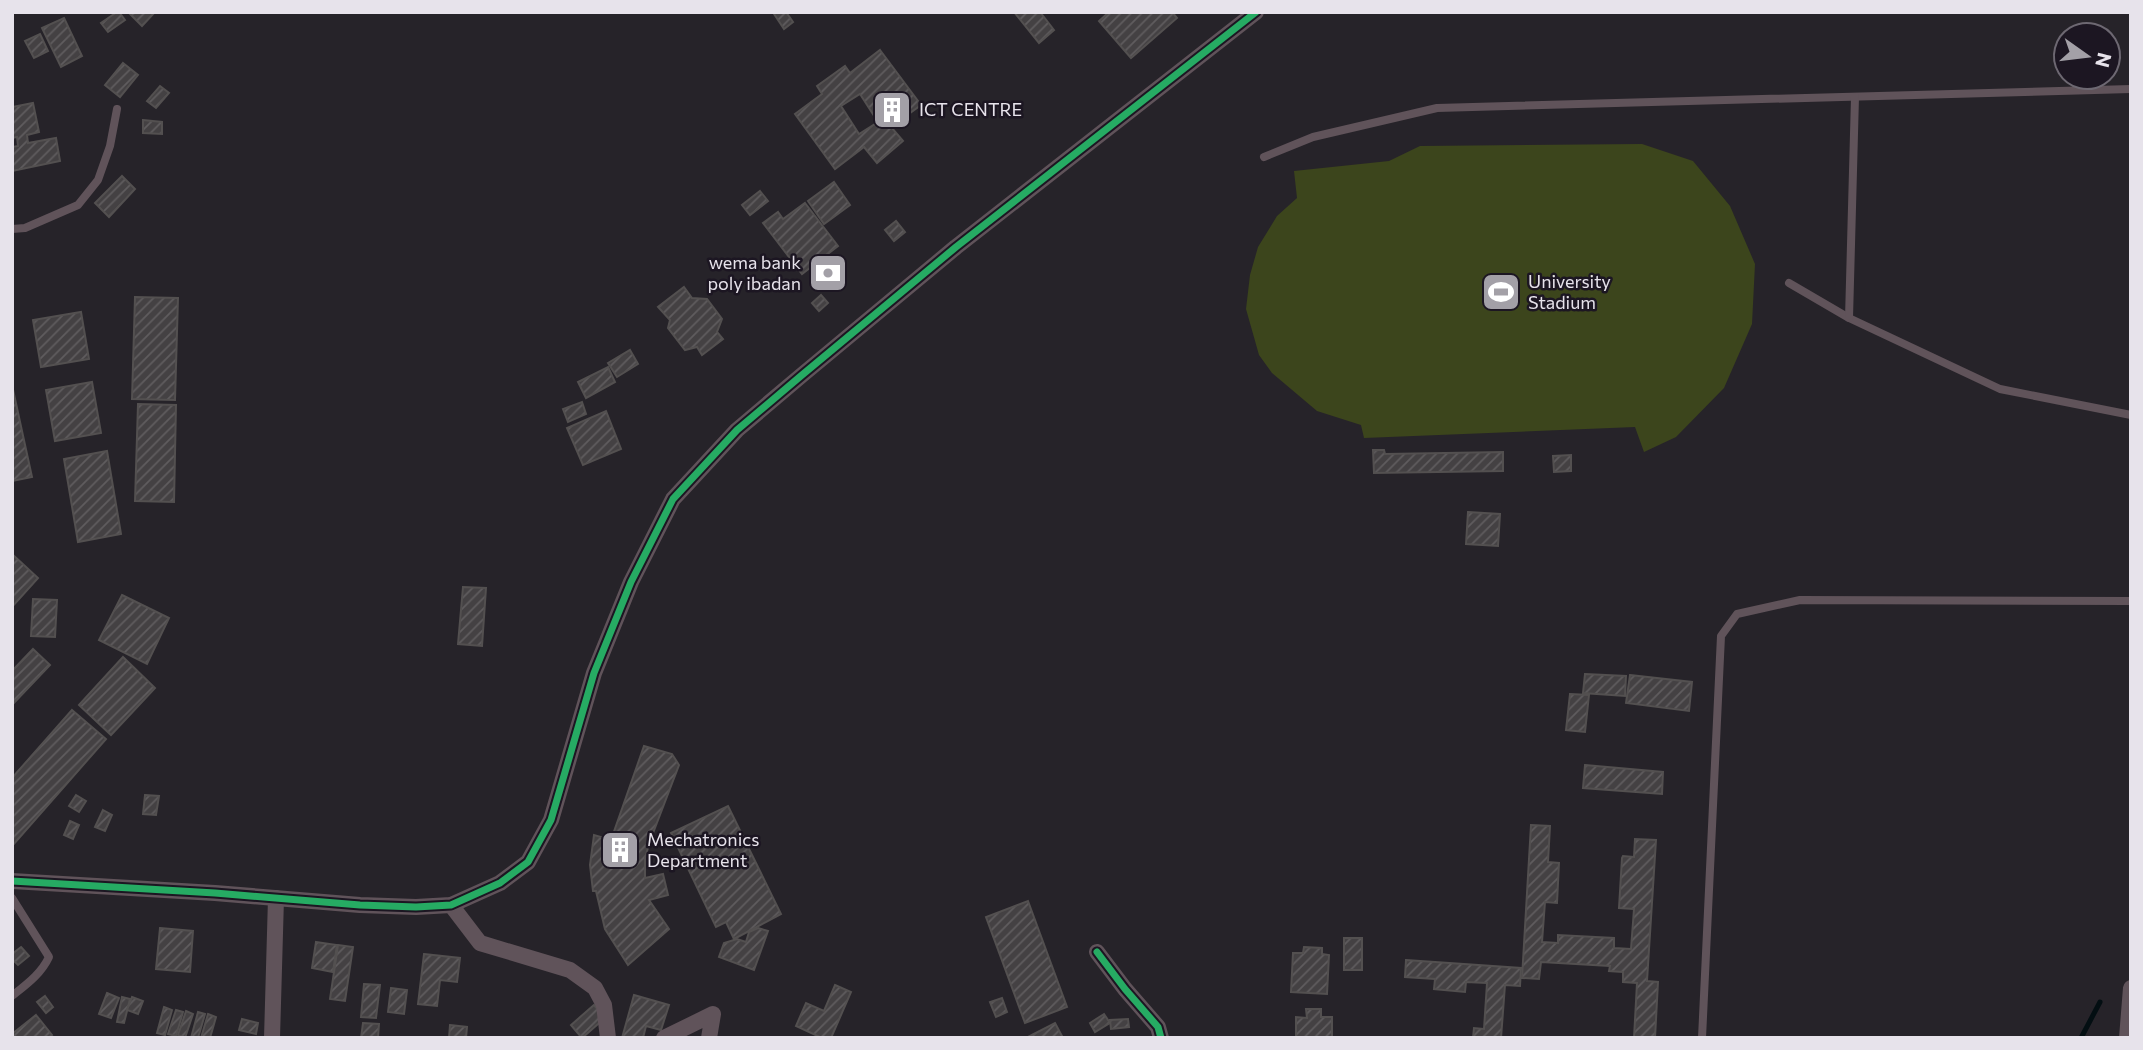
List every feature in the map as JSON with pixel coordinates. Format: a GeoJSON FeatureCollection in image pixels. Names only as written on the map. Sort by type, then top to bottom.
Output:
{"type":"FeatureCollection","features":[{"type":"Feature","properties":{"kind":"street"},"geometry":{"type":"LineString","coordinates":[[12,881],[416,907],[451,905],[500,883],[528,862],[551,820],[594,673],[631,582],[673,499],[737,430],[812,366],[956,247],[1256,12]]}},
{"type":"Feature","properties":{"kind":"street"},"geometry":{"type":"LineString","coordinates":[[272,1038],[276,898]]}},
{"type":"Feature","properties":{"kind":"street"},"geometry":{"type":"LineString","coordinates":[[451,905],[480,943],[570,970],[595,988],[604,1005],[608,1038]]}},
{"type":"Feature","properties":{"kind":"street"},"geometry":{"type":"LineString","coordinates":[[1097,952],[1158,1027],[1161,1038]]}},
{"type":"Feature","properties":{"kind":"street"},"geometry":{"type":"LineString","coordinates":[[2127,1038],[2131,988]]}},
{"type":"Feature","properties":{"kind":"street"},"geometry":{"type":"LineString","coordinates":[[664,1038],[713,1014],[709,1038]]}},
{"type":"Feature","properties":{"kind":"lane"},"geometry":{"type":"LineString","coordinates":[[1264,157],[1313,137],[1437,108],[2131,89]]}},
{"type":"Feature","properties":{"kind":"lane"},"geometry":{"type":"LineString","coordinates":[[1849,318],[1855,97]]}},
{"type":"Feature","properties":{"kind":"lane"},"geometry":{"type":"LineString","coordinates":[[12,229],[25,228],[78,205],[98,180],[110,146],[117,109]]}},
{"type":"Feature","properties":{"kind":"lane"},"geometry":{"type":"LineString","coordinates":[[1789,283],[1849,318],[2000,389],[2131,415]]}},
{"type":"Feature","properties":{"kind":"lane"},"geometry":{"type":"LineString","coordinates":[[1702,1038],[1721,636],[1737,614],[1800,600],[2131,601]]}},
{"type":"Feature","properties":{"kind":"lane"},"geometry":{"type":"LineString","coordinates":[[12,898],[49,957],[34,978],[12,996]]}},
{"type":"Feature","properties":{"kind":"green space","name":"University Stadium"},"geometry":{"type":"Polygon","coordinates":[[[1642,144],[1693,161],[1730,206],[1755,264],[1752,324],[1724,388],[1676,437],[1644,452],[1635,427],[1364,438],[1361,425],[1317,411],[1272,373],[1259,355],[1246,309],[1250,275],[1258,247],[1277,216],[1297,198],[1294,171],[1389,161],[1420,146],[1642,144]]]}},
{"type":"Feature","properties":{"kind":"building"},"geometry":{"type":"Polygon","coordinates":[[[117,12],[125,20],[108,32],[101,23],[117,12]]]}},
{"type":"Feature","properties":{"kind":"building"},"geometry":{"type":"Polygon","coordinates":[[[128,12],[155,12],[142,26],[128,12]]]}},
{"type":"Feature","properties":{"kind":"building"},"geometry":{"type":"Polygon","coordinates":[[[786,12],[793,22],[784,29],[774,14],[786,12]]]}},
{"type":"Feature","properties":{"kind":"building"},"geometry":{"type":"Polygon","coordinates":[[[1014,12],[1040,12],[1054,30],[1039,43],[1014,12]]]}},
{"type":"Feature","properties":{"kind":"building"},"geometry":{"type":"Polygon","coordinates":[[[1109,12],[1172,12],[1177,18],[1131,58],[1099,21],[1109,12]]]}},
{"type":"Feature","properties":{"kind":"building"},"geometry":{"type":"Polygon","coordinates":[[[64,18],[82,56],[61,67],[42,28],[64,18]]]}},
{"type":"Feature","properties":{"kind":"building"},"geometry":{"type":"Polygon","coordinates":[[[40,34],[48,51],[34,58],[25,41],[40,34]]]}},
{"type":"Feature","properties":{"kind":"building","name":"ICT CENTRE"},"geometry":{"type":"Polygon","coordinates":[[[880,50],[921,105],[891,127],[903,141],[877,163],[864,147],[835,169],[795,114],[822,94],[817,86],[845,66],[850,73],[880,50]],[[860,94],[841,106],[859,134],[878,122],[860,94]]]}},
{"type":"Feature","properties":{"kind":"building"},"geometry":{"type":"Polygon","coordinates":[[[123,63],[138,75],[120,97],[105,85],[123,63]]]}},
{"type":"Feature","properties":{"kind":"building"},"geometry":{"type":"Polygon","coordinates":[[[160,86],[169,93],[156,108],[147,101],[160,86]]]}},
{"type":"Feature","properties":{"kind":"building"},"geometry":{"type":"Polygon","coordinates":[[[33,103],[39,132],[27,135],[28,143],[56,138],[60,161],[12,171],[12,147],[18,146],[17,137],[12,138],[12,107],[33,103]]]}},
{"type":"Feature","properties":{"kind":"building"},"geometry":{"type":"Polygon","coordinates":[[[143,120],[162,122],[162,134],[143,133],[143,120]]]}},
{"type":"Feature","properties":{"kind":"building"},"geometry":{"type":"Polygon","coordinates":[[[122,176],[135,189],[109,217],[95,203],[122,176]]]}},
{"type":"Feature","properties":{"kind":"building"},"geometry":{"type":"Polygon","coordinates":[[[834,182],[850,205],[824,224],[808,201],[834,182]]]}},
{"type":"Feature","properties":{"kind":"building"},"geometry":{"type":"Polygon","coordinates":[[[760,191],[768,201],[750,215],[742,205],[760,191]]]}},
{"type":"Feature","properties":{"kind":"building"},"geometry":{"type":"Polygon","coordinates":[[[805,203],[838,246],[802,274],[763,223],[778,212],[783,219],[805,203]]]}},
{"type":"Feature","properties":{"kind":"building"},"geometry":{"type":"Polygon","coordinates":[[[896,221],[905,232],[894,241],[885,230],[896,221]]]}},
{"type":"Feature","properties":{"kind":"building"},"geometry":{"type":"Polygon","coordinates":[[[684,287],[692,298],[707,299],[722,319],[717,332],[723,339],[702,355],[697,347],[685,350],[668,328],[670,320],[658,307],[684,287]]]}},
{"type":"Feature","properties":{"kind":"building"},"geometry":{"type":"Polygon","coordinates":[[[821,295],[828,303],[819,311],[812,303],[821,295]]]}},
{"type":"Feature","properties":{"kind":"building"},"geometry":{"type":"Polygon","coordinates":[[[135,297],[178,298],[175,400],[132,399],[135,297]]]}},
{"type":"Feature","properties":{"kind":"building"},"geometry":{"type":"Polygon","coordinates":[[[81,312],[89,359],[41,367],[33,320],[81,312]]]}},
{"type":"Feature","properties":{"kind":"building"},"geometry":{"type":"Polygon","coordinates":[[[630,350],[638,364],[617,377],[608,363],[630,350]]]}},
{"type":"Feature","properties":{"kind":"building"},"geometry":{"type":"Polygon","coordinates":[[[608,367],[615,382],[586,398],[578,382],[608,367]]]}},
{"type":"Feature","properties":{"kind":"building"},"geometry":{"type":"Polygon","coordinates":[[[92,382],[101,433],[55,441],[46,390],[92,382]]]}},
{"type":"Feature","properties":{"kind":"building"},"geometry":{"type":"Polygon","coordinates":[[[12,385],[32,477],[12,481],[12,385]]]}},
{"type":"Feature","properties":{"kind":"building"},"geometry":{"type":"Polygon","coordinates":[[[582,402],[586,414],[568,422],[563,409],[582,402]]]}},
{"type":"Feature","properties":{"kind":"building"},"geometry":{"type":"Polygon","coordinates":[[[138,404],[176,405],[174,502],[135,501],[138,404]]]}},
{"type":"Feature","properties":{"kind":"building"},"geometry":{"type":"Polygon","coordinates":[[[606,411],[621,449],[583,465],[567,428],[606,411]]]}},
{"type":"Feature","properties":{"kind":"building"},"geometry":{"type":"Polygon","coordinates":[[[1373,450],[1384,450],[1385,454],[1503,452],[1503,471],[1374,473],[1373,450]]]}},
{"type":"Feature","properties":{"kind":"building"},"geometry":{"type":"Polygon","coordinates":[[[107,451],[121,534],[78,542],[64,459],[107,451]]]}},
{"type":"Feature","properties":{"kind":"building"},"geometry":{"type":"Polygon","coordinates":[[[1571,455],[1571,471],[1554,472],[1553,456],[1571,455]]]}},
{"type":"Feature","properties":{"kind":"building"},"geometry":{"type":"Polygon","coordinates":[[[1468,512],[1500,514],[1498,546],[1466,544],[1468,512]]]}},
{"type":"Feature","properties":{"kind":"building"},"geometry":{"type":"Polygon","coordinates":[[[12,554],[38,578],[12,607],[12,554]]]}},
{"type":"Feature","properties":{"kind":"building"},"geometry":{"type":"Polygon","coordinates":[[[463,587],[486,588],[482,646],[458,644],[463,587]]]}},
{"type":"Feature","properties":{"kind":"building"},"geometry":{"type":"Polygon","coordinates":[[[122,595],[169,618],[147,664],[99,640],[122,595]]]}},
{"type":"Feature","properties":{"kind":"building"},"geometry":{"type":"Polygon","coordinates":[[[33,599],[57,600],[55,637],[31,636],[33,599]]]}},
{"type":"Feature","properties":{"kind":"building"},"geometry":{"type":"Polygon","coordinates":[[[33,649],[50,665],[12,705],[12,671],[33,649]]]}},
{"type":"Feature","properties":{"kind":"building"},"geometry":{"type":"Polygon","coordinates":[[[123,657],[155,688],[111,735],[79,705],[123,657]]]}},
{"type":"Feature","properties":{"kind":"building"},"geometry":{"type":"Polygon","coordinates":[[[1585,674],[1626,676],[1625,696],[1583,693],[1585,674]]]}},
{"type":"Feature","properties":{"kind":"building"},"geometry":{"type":"Polygon","coordinates":[[[1630,675],[1692,682],[1689,711],[1626,703],[1630,675]]]}},
{"type":"Feature","properties":{"kind":"building"},"geometry":{"type":"Polygon","coordinates":[[[1570,694],[1589,695],[1585,732],[1566,730],[1570,694]]]}},
{"type":"Feature","properties":{"kind":"building"},"geometry":{"type":"Polygon","coordinates":[[[72,710],[106,739],[12,846],[12,778],[72,710]]]}},
{"type":"Feature","properties":{"kind":"building","name":"Mechatronics Department"},"geometry":{"type":"Polygon","coordinates":[[[644,746],[672,754],[679,765],[645,858],[645,878],[663,874],[668,895],[649,900],[669,929],[628,965],[605,929],[596,891],[593,891],[590,865],[594,835],[611,840],[644,746]]]}},
{"type":"Feature","properties":{"kind":"building"},"geometry":{"type":"Polygon","coordinates":[[[1585,765],[1663,772],[1662,794],[1583,788],[1585,765]]]}},
{"type":"Feature","properties":{"kind":"building"},"geometry":{"type":"Polygon","coordinates":[[[76,795],[86,801],[79,812],[69,806],[76,795]]]}},
{"type":"Feature","properties":{"kind":"building"},"geometry":{"type":"Polygon","coordinates":[[[145,795],[159,796],[156,815],[143,814],[145,795]]]}},
{"type":"Feature","properties":{"kind":"building"},"geometry":{"type":"Polygon","coordinates":[[[728,806],[781,914],[734,939],[726,922],[716,927],[671,833],[728,806]]]}},
{"type":"Feature","properties":{"kind":"building"},"geometry":{"type":"Polygon","coordinates":[[[103,810],[112,815],[105,831],[95,827],[103,810]]]}},
{"type":"Feature","properties":{"kind":"building"},"geometry":{"type":"Polygon","coordinates":[[[70,821],[79,825],[73,839],[64,835],[70,821]]]}},
{"type":"Feature","properties":{"kind":"building"},"geometry":{"type":"Polygon","coordinates":[[[1531,825],[1550,826],[1548,862],[1559,863],[1557,903],[1545,902],[1542,942],[1558,943],[1558,935],[1614,938],[1614,948],[1631,949],[1634,909],[1619,908],[1622,858],[1634,857],[1635,839],[1656,840],[1647,981],[1658,982],[1655,1038],[1634,1038],[1637,983],[1623,982],[1623,972],[1609,971],[1610,966],[1541,962],[1539,979],[1522,978],[1531,825]]]}},
{"type":"Feature","properties":{"kind":"building"},"geometry":{"type":"Polygon","coordinates":[[[1028,901],[1067,1007],[1025,1023],[986,917],[1028,901]]]}},
{"type":"Feature","properties":{"kind":"building"},"geometry":{"type":"Polygon","coordinates":[[[160,928],[193,931],[190,972],[156,969],[160,928]]]}},
{"type":"Feature","properties":{"kind":"building"},"geometry":{"type":"Polygon","coordinates":[[[758,928],[768,931],[754,970],[719,957],[724,943],[737,939],[746,942],[749,932],[758,928]]]}},
{"type":"Feature","properties":{"kind":"building"},"geometry":{"type":"Polygon","coordinates":[[[1344,938],[1362,938],[1362,970],[1344,970],[1344,938]]]}},
{"type":"Feature","properties":{"kind":"building"},"geometry":{"type":"Polygon","coordinates":[[[316,942],[337,945],[333,972],[312,968],[316,942]]]}},
{"type":"Feature","properties":{"kind":"building"},"geometry":{"type":"Polygon","coordinates":[[[338,945],[353,947],[345,1001],[330,999],[338,945]]]}},
{"type":"Feature","properties":{"kind":"building"},"geometry":{"type":"Polygon","coordinates":[[[21,947],[29,956],[18,965],[12,959],[12,954],[21,947]]]}},
{"type":"Feature","properties":{"kind":"building"},"geometry":{"type":"Polygon","coordinates":[[[1304,947],[1322,948],[1322,954],[1329,955],[1327,994],[1291,992],[1293,953],[1303,953],[1304,947]]]}},
{"type":"Feature","properties":{"kind":"building"},"geometry":{"type":"Polygon","coordinates":[[[424,954],[460,958],[457,982],[440,980],[437,1006],[418,1004],[424,954]]]}},
{"type":"Feature","properties":{"kind":"building"},"geometry":{"type":"Polygon","coordinates":[[[1406,960],[1521,968],[1520,986],[1505,985],[1501,1038],[1473,1038],[1474,1028],[1484,1029],[1487,983],[1466,982],[1465,992],[1434,989],[1435,979],[1405,977],[1406,960]]]}},
{"type":"Feature","properties":{"kind":"building"},"geometry":{"type":"Polygon","coordinates":[[[364,984],[380,985],[376,1018],[361,1017],[364,984]]]}},
{"type":"Feature","properties":{"kind":"building"},"geometry":{"type":"Polygon","coordinates":[[[835,985],[851,992],[831,1038],[822,1038],[796,1026],[806,1003],[824,1011],[835,985]]]}},
{"type":"Feature","properties":{"kind":"building"},"geometry":{"type":"Polygon","coordinates":[[[391,988],[407,990],[404,1014],[388,1012],[391,988]]]}},
{"type":"Feature","properties":{"kind":"building"},"geometry":{"type":"Polygon","coordinates":[[[107,993],[119,998],[111,1018],[99,1014],[107,993]]]}},
{"type":"Feature","properties":{"kind":"building"},"geometry":{"type":"Polygon","coordinates":[[[634,995],[669,1005],[661,1030],[646,1026],[643,1038],[622,1038],[634,995]]]}},
{"type":"Feature","properties":{"kind":"building"},"geometry":{"type":"Polygon","coordinates":[[[45,996],[53,1007],[46,1013],[37,1002],[45,996]]]}},
{"type":"Feature","properties":{"kind":"building"},"geometry":{"type":"Polygon","coordinates":[[[122,997],[130,999],[124,1023],[117,1022],[122,997]]]}},
{"type":"Feature","properties":{"kind":"building"},"geometry":{"type":"Polygon","coordinates":[[[132,997],[143,1001],[138,1014],[127,1010],[132,997]]]}},
{"type":"Feature","properties":{"kind":"building"},"geometry":{"type":"Polygon","coordinates":[[[1002,998],[1007,1012],[996,1017],[990,1002],[1002,998]]]}},
{"type":"Feature","properties":{"kind":"building"},"geometry":{"type":"Polygon","coordinates":[[[594,1005],[605,1018],[582,1038],[571,1025],[594,1005]]]}},
{"type":"Feature","properties":{"kind":"building"},"geometry":{"type":"Polygon","coordinates":[[[164,1007],[172,1010],[165,1035],[157,1033],[164,1007]]]}},
{"type":"Feature","properties":{"kind":"building"},"geometry":{"type":"Polygon","coordinates":[[[1306,1009],[1321,1009],[1321,1017],[1332,1017],[1332,1038],[1296,1038],[1296,1017],[1307,1018],[1306,1009]]]}},
{"type":"Feature","properties":{"kind":"building"},"geometry":{"type":"Polygon","coordinates":[[[176,1010],[183,1012],[176,1036],[168,1034],[176,1010]]]}},
{"type":"Feature","properties":{"kind":"building"},"geometry":{"type":"Polygon","coordinates":[[[186,1011],[193,1014],[185,1038],[178,1035],[186,1011]]]}},
{"type":"Feature","properties":{"kind":"building"},"geometry":{"type":"Polygon","coordinates":[[[198,1012],[205,1014],[198,1038],[191,1038],[198,1012]]]}},
{"type":"Feature","properties":{"kind":"building"},"geometry":{"type":"Polygon","coordinates":[[[208,1014],[216,1017],[210,1038],[201,1038],[208,1014]]]}},
{"type":"Feature","properties":{"kind":"building"},"geometry":{"type":"Polygon","coordinates":[[[1104,1014],[1110,1023],[1095,1032],[1090,1023],[1104,1014]]]}},
{"type":"Feature","properties":{"kind":"building"},"geometry":{"type":"Polygon","coordinates":[[[36,1015],[52,1035],[48,1038],[12,1038],[12,1034],[36,1015]]]}},
{"type":"Feature","properties":{"kind":"building"},"geometry":{"type":"Polygon","coordinates":[[[242,1019],[258,1023],[256,1034],[239,1030],[242,1019]]]}},
{"type":"Feature","properties":{"kind":"building"},"geometry":{"type":"Polygon","coordinates":[[[1128,1019],[1129,1027],[1111,1029],[1110,1020],[1128,1019]]]}},
{"type":"Feature","properties":{"kind":"building"},"geometry":{"type":"Polygon","coordinates":[[[363,1023],[379,1024],[378,1038],[361,1038],[363,1023]]]}},
{"type":"Feature","properties":{"kind":"building"},"geometry":{"type":"Polygon","coordinates":[[[1055,1023],[1063,1038],[1026,1038],[1055,1023]]]}},
{"type":"Feature","properties":{"kind":"building"},"geometry":{"type":"Polygon","coordinates":[[[450,1025],[467,1027],[466,1038],[449,1038],[450,1025]]]}},
{"type":"Feature","properties":{"kind":"waterway"},"geometry":{"type":"LineString","coordinates":[[2081,1038],[2100,1002]]}},
{"type":"Feature","properties":{"kind":"cycle path"},"geometry":{"type":"LineString","coordinates":[[12,881],[416,907],[451,905],[500,883],[528,862],[551,820],[594,673],[631,582],[673,499],[737,430],[802,375],[956,247],[1256,12]]}},
{"type":"Feature","properties":{"kind":"cycle path"},"geometry":{"type":"LineString","coordinates":[[1097,952],[1158,1027],[1161,1038]]}},
{"type":"Feature","properties":{"kind":"place","name":"ICT CENTRE"},"geometry":{"type":"Point","coordinates":[892,110]}},
{"type":"Feature","properties":{"kind":"place","name":"wema bank poly ibadan"},"geometry":{"type":"Point","coordinates":[828,273]}},
{"type":"Feature","properties":{"kind":"place","name":"University Stadium"},"geometry":{"type":"Point","coordinates":[1501,292]}},
{"type":"Feature","properties":{"kind":"place","name":"Mechatronics Department"},"geometry":{"type":"Point","coordinates":[620,850]}}]}
